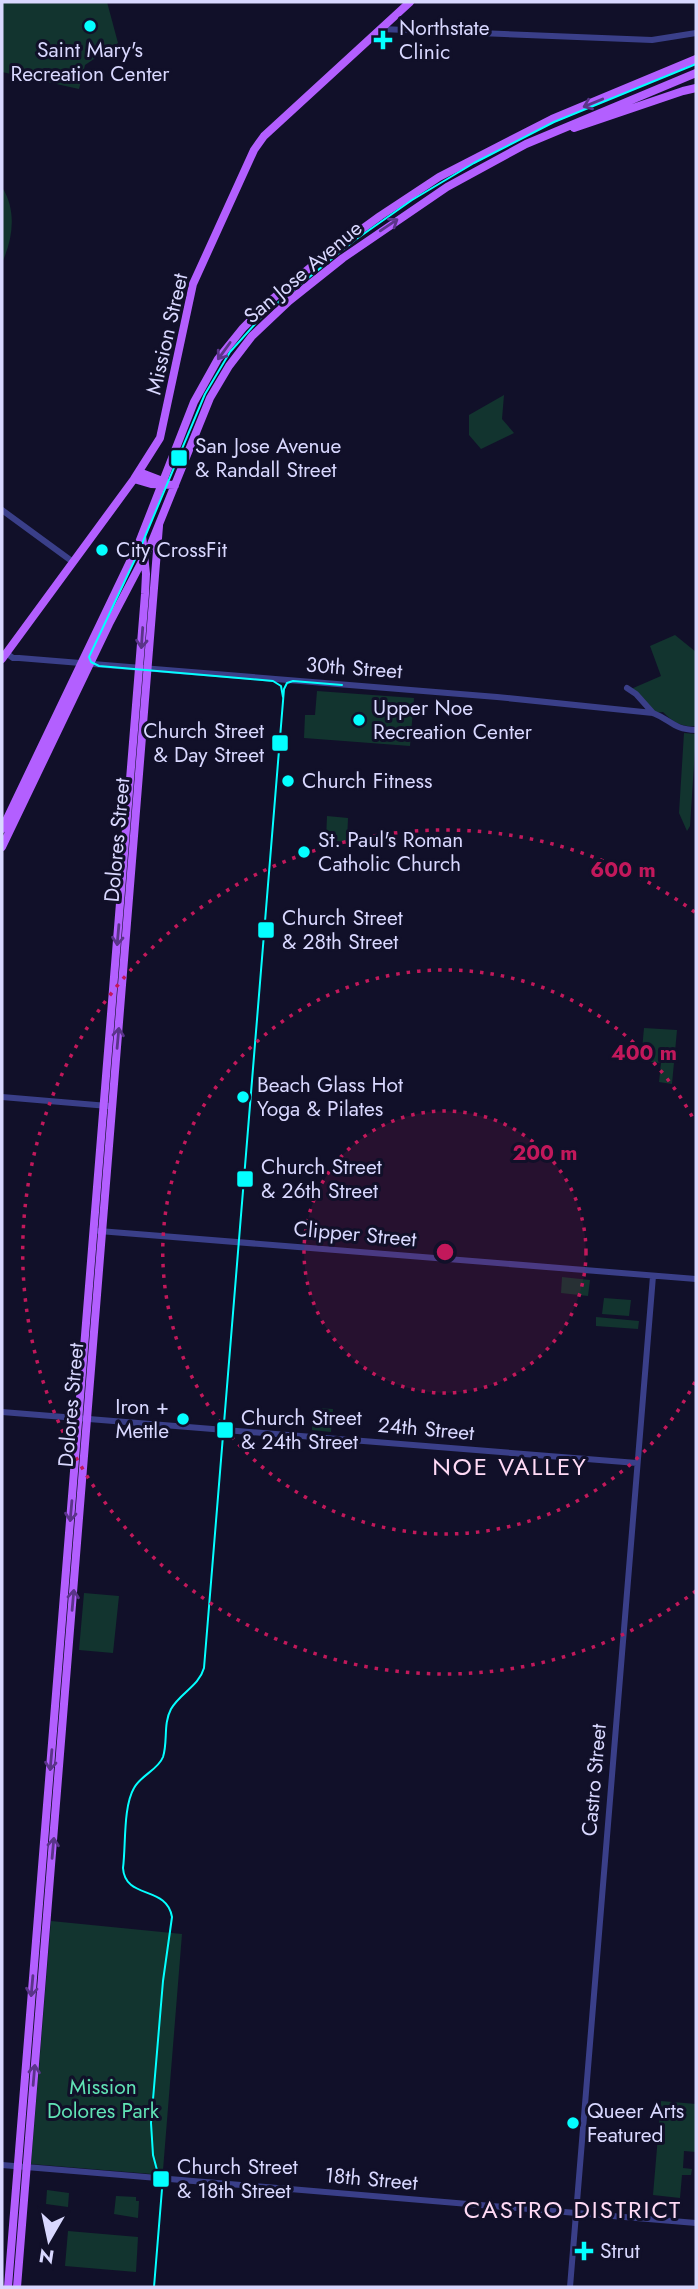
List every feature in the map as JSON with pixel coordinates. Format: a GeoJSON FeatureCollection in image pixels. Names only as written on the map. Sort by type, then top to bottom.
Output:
{"type":"FeatureCollection","features":[{"type":"Feature","properties":{"kind":"main road","name":"Mission Street"},"geometry":{"type":"LineString","coordinates":[[4,656],[153,452],[162,431],[193,284],[254,150],[264,136],[410,2]]}},
{"type":"Feature","properties":{"kind":"main road","name":"San Jose Avenue"},"geometry":{"type":"LineString","coordinates":[[2,847],[142,535],[189,412],[218,359],[251,319],[299,276],[359,230],[439,177],[552,120],[696,58]]}},
{"type":"Feature","properties":{"kind":"main road","name":"San Jose Avenue"},"geometry":{"type":"LineString","coordinates":[[2,829],[85,664],[159,526],[201,416],[215,387],[244,345],[270,318],[327,270],[409,211],[492,161],[548,134],[696,74]]}},
{"type":"Feature","properties":{"kind":"main road"},"geometry":{"type":"LineString","coordinates":[[548,134],[586,125],[696,88]]}},
{"type":"Feature","properties":{"kind":"main road"},"geometry":{"type":"LineString","coordinates":[[136,476],[175,485]]}},
{"type":"Feature","properties":{"kind":"main road"},"geometry":{"type":"LineString","coordinates":[[136,476],[152,490],[155,501]]}},
{"type":"Feature","properties":{"kind":"main road"},"geometry":{"type":"LineString","coordinates":[[146,483],[161,483]]}},
{"type":"Feature","properties":{"kind":"main road","name":"Dolores Street"},"geometry":{"type":"LineString","coordinates":[[8,2287],[22,2167],[58,1731],[108,1106],[139,668],[159,526]]}},
{"type":"Feature","properties":{"kind":"main road","name":"Dolores Street"},"geometry":{"type":"LineString","coordinates":[[108,1106],[149,669],[142,535]]}},
{"type":"Feature","properties":{"kind":"main road"},"geometry":{"type":"LineString","coordinates":[[130,584],[138,585],[145,594]]}},
{"type":"Feature","properties":{"kind":"main road","name":"Dolores Street"},"geometry":{"type":"LineString","coordinates":[[17,2287],[22,2167]]}},
{"type":"Feature","properties":{"kind":"street"},"geometry":{"type":"LineString","coordinates":[[380,29],[652,40],[696,33]]}},
{"type":"Feature","properties":{"kind":"street"},"geometry":{"type":"LineString","coordinates":[[2,510],[73,562]]}},
{"type":"Feature","properties":{"kind":"street","name":"30th Street"},"geometry":{"type":"LineString","coordinates":[[4,656],[511,698],[653,713],[671,725],[696,730]]}},
{"type":"Feature","properties":{"kind":"street"},"geometry":{"type":"LineString","coordinates":[[627,688],[653,713]]}},
{"type":"Feature","properties":{"kind":"street"},"geometry":{"type":"LineString","coordinates":[[2,1097],[108,1106]]}},
{"type":"Feature","properties":{"kind":"street","name":"Clipper Street"},"geometry":{"type":"LineString","coordinates":[[98,1230],[696,1279]]}},
{"type":"Feature","properties":{"kind":"street","name":"Castro Street"},"geometry":{"type":"LineString","coordinates":[[570,2287],[653,1276]]}},
{"type":"Feature","properties":{"kind":"street","name":"24th Street"},"geometry":{"type":"LineString","coordinates":[[2,1412],[638,1463]]}},
{"type":"Feature","properties":{"kind":"street","name":"18th Street"},"geometry":{"type":"LineString","coordinates":[[2,2165],[696,2223]]}},
{"type":"Feature","properties":{"kind":"green space"},"geometry":{"type":"Polygon","coordinates":[[[2,2],[107,2],[118,43],[85,65],[79,89],[2,72],[2,2]]]}},
{"type":"Feature","properties":{"kind":"green space"},"geometry":{"type":"Polygon","coordinates":[[[2,187],[10,205],[12,225],[2,263],[2,187]]]}},
{"type":"Feature","properties":{"kind":"green space"},"geometry":{"type":"Polygon","coordinates":[[[504,395],[502,419],[514,433],[481,449],[469,435],[469,415],[504,395]]]}},
{"type":"Feature","properties":{"kind":"green space"},"geometry":{"type":"Polygon","coordinates":[[[675,635],[696,652],[696,726],[678,723],[663,712],[653,713],[631,689],[661,676],[650,646],[675,635]]]}},
{"type":"Feature","properties":{"kind":"green space","name":"Upper Noe Recreation Center"},"geometry":{"type":"Polygon","coordinates":[[[317,691],[414,698],[410,746],[304,738],[305,715],[315,715],[317,691]]]}},
{"type":"Feature","properties":{"kind":"green space"},"geometry":{"type":"Polygon","coordinates":[[[684,733],[696,734],[690,826],[687,831],[679,813],[684,733]]]}},
{"type":"Feature","properties":{"kind":"green space"},"geometry":{"type":"Polygon","coordinates":[[[327,816],[348,818],[347,842],[326,840],[327,816]]]}},
{"type":"Feature","properties":{"kind":"green space"},"geometry":{"type":"Polygon","coordinates":[[[644,1028],[677,1030],[672,1084],[659,1082],[661,1063],[641,1061],[644,1028]]]}},
{"type":"Feature","properties":{"kind":"green space"},"geometry":{"type":"Polygon","coordinates":[[[562,1277],[590,1280],[588,1296],[561,1293],[562,1277]]]}},
{"type":"Feature","properties":{"kind":"green space"},"geometry":{"type":"Polygon","coordinates":[[[604,1298],[631,1300],[629,1316],[602,1314],[604,1298]]]}},
{"type":"Feature","properties":{"kind":"green space"},"geometry":{"type":"Polygon","coordinates":[[[596,1317],[639,1321],[638,1329],[596,1326],[596,1317]]]}},
{"type":"Feature","properties":{"kind":"green space"},"geometry":{"type":"Polygon","coordinates":[[[313,1408],[333,1409],[331,1432],[312,1430],[313,1408]]]}},
{"type":"Feature","properties":{"kind":"green space"},"geometry":{"type":"Polygon","coordinates":[[[84,1593],[119,1596],[113,1653],[79,1650],[84,1593]]]}},
{"type":"Feature","properties":{"kind":"green space","name":"Mission Dolores Park"},"geometry":{"type":"Polygon","coordinates":[[[51,1921],[182,1934],[163,2170],[152,2174],[31,2164],[51,1921]]]}},
{"type":"Feature","properties":{"kind":"green space"},"geometry":{"type":"Polygon","coordinates":[[[661,2101],[696,2104],[696,2152],[684,2151],[683,2168],[692,2169],[691,2175],[682,2175],[680,2198],[653,2195],[661,2101]]]}},
{"type":"Feature","properties":{"kind":"green space"},"geometry":{"type":"Polygon","coordinates":[[[47,2190],[69,2193],[68,2207],[46,2204],[47,2190]]]}},
{"type":"Feature","properties":{"kind":"green space"},"geometry":{"type":"Polygon","coordinates":[[[116,2196],[136,2197],[136,2201],[139,2201],[138,2218],[114,2214],[116,2196]]]}},
{"type":"Feature","properties":{"kind":"green space"},"geometry":{"type":"Polygon","coordinates":[[[68,2231],[138,2237],[136,2272],[65,2266],[68,2231]]]}},
{"type":"Feature","properties":{"kind":"tram line"},"geometry":{"type":"LineString","coordinates":[[283,697],[281,686],[273,681],[99,666],[91,662],[89,657],[139,551],[205,394],[230,352],[264,314],[355,240],[412,200],[474,163],[554,122],[696,64]]}},
{"type":"Feature","properties":{"kind":"tram line"},"geometry":{"type":"LineString","coordinates":[[154,2287],[162,2189],[153,2155],[151,2123],[163,1981],[172,1917],[163,1900],[131,1885],[125,1878],[123,1868],[126,1816],[134,1788],[163,1757],[171,1709],[198,1680],[204,1668],[284,689],[287,683],[293,681],[342,685]]}},
{"type":"Feature","properties":{"kind":"place","name":"Saint Mary's Recreation Center"},"geometry":{"type":"Point","coordinates":[90,26]}},
{"type":"Feature","properties":{"kind":"place","name":"Northstate Clinic"},"geometry":{"type":"Point","coordinates":[383,40]}},
{"type":"Feature","properties":{"kind":"place","name":"San Jose Avenue & Randall Street"},"geometry":{"type":"Point","coordinates":[179,458]}},
{"type":"Feature","properties":{"kind":"place","name":"City CrossFit"},"geometry":{"type":"Point","coordinates":[102,550]}},
{"type":"Feature","properties":{"kind":"place","name":"Upper Noe Recreation Center"},"geometry":{"type":"Point","coordinates":[359,720]}},
{"type":"Feature","properties":{"kind":"place","name":"Church Street & Day Street"},"geometry":{"type":"Point","coordinates":[280,743]}},
{"type":"Feature","properties":{"kind":"place","name":"Church Fitness"},"geometry":{"type":"Point","coordinates":[288,781]}},
{"type":"Feature","properties":{"kind":"place","name":"St. Paul's Roman Catholic Church"},"geometry":{"type":"Point","coordinates":[304,852]}},
{"type":"Feature","properties":{"kind":"place","name":"Church Street & 28th Street"},"geometry":{"type":"Point","coordinates":[266,930]}},
{"type":"Feature","properties":{"kind":"place","name":"Beach Glass Hot Yoga & Pilates"},"geometry":{"type":"Point","coordinates":[243,1097]}},
{"type":"Feature","properties":{"kind":"place","name":"Church Street & 26th Street"},"geometry":{"type":"Point","coordinates":[245,1179]}},
{"type":"Feature","properties":{"kind":"place","name":"Iron + Mettle"},"geometry":{"type":"Point","coordinates":[183,1419]}},
{"type":"Feature","properties":{"kind":"place","name":"Church Street & 24th Street"},"geometry":{"type":"Point","coordinates":[225,1430]}},
{"type":"Feature","properties":{"kind":"place","name":"Queer Arts Featured"},"geometry":{"type":"Point","coordinates":[573,2123]}},
{"type":"Feature","properties":{"kind":"place","name":"Church Street & 18th Street"},"geometry":{"type":"Point","coordinates":[161,2179]}},
{"type":"Feature","properties":{"kind":"place","name":"Strut"},"geometry":{"type":"Point","coordinates":[584,2251]}},
{"type":"Feature","properties":{"kind":"district","name":"NOE VALLEY"},"geometry":{"type":"Point","coordinates":[510,1466]}},
{"type":"Feature","properties":{"kind":"district","name":"CASTRO DISTRICT"},"geometry":{"type":"Point","coordinates":[573,2209]}}]}
